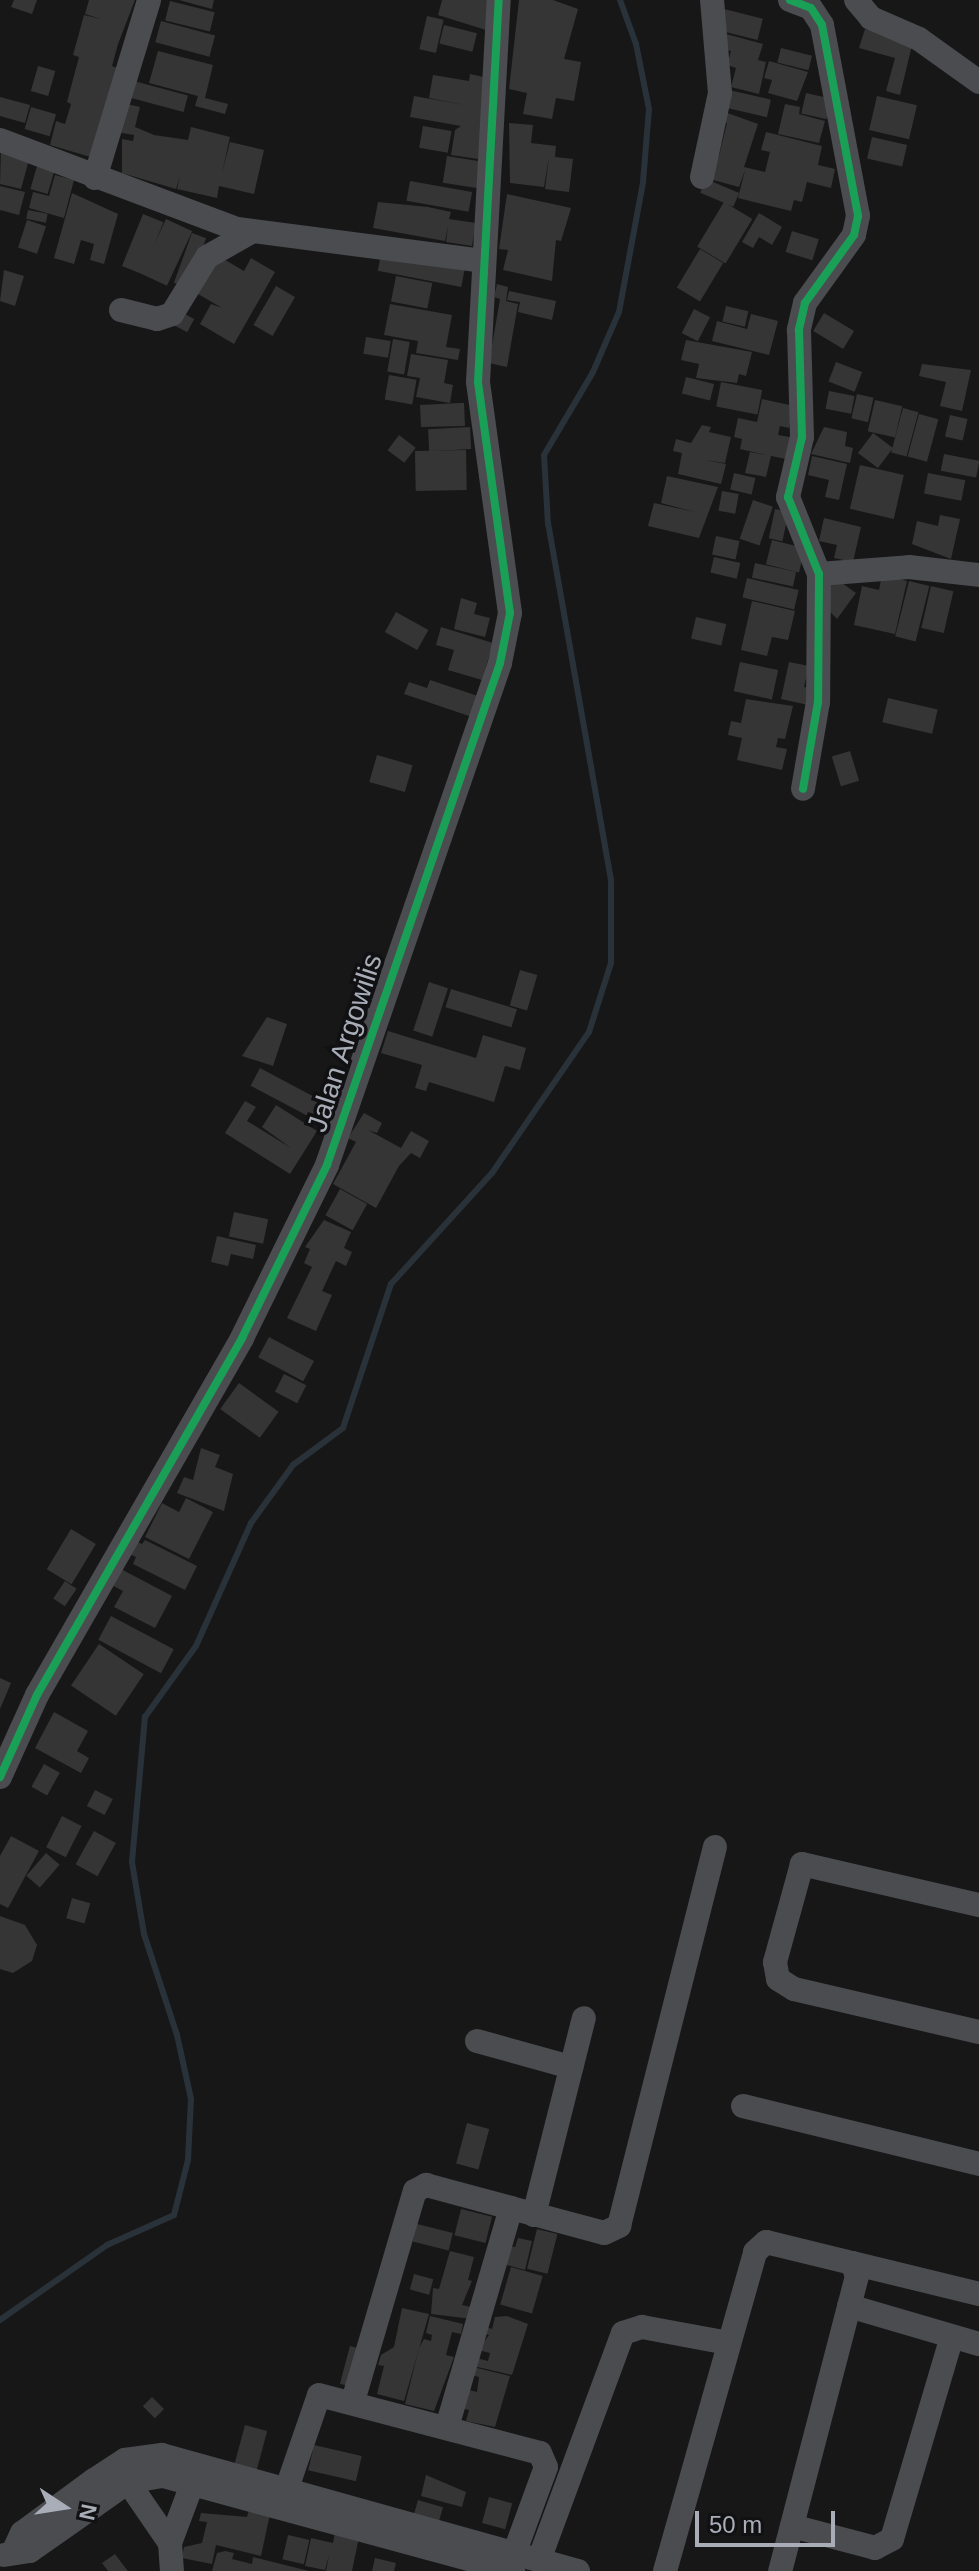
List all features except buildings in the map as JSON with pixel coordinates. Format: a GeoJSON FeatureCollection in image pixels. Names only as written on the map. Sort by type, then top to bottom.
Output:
{"type":"FeatureCollection","features":[{"type":"Feature","properties":{"kind":"street"},"geometry":{"type":"LineString","coordinates":[[95,178],[149,0]]}},
{"type":"Feature","properties":{"kind":"street","name":"Jalan Argowilis"},"geometry":{"type":"LineString","coordinates":[[0,1777],[37,1695],[242,1338],[327,1165],[500,663],[510,613],[478,382],[499,0]]}},
{"type":"Feature","properties":{"kind":"street"},"geometry":{"type":"LineString","coordinates":[[702,177],[720,93],[712,0]]}},
{"type":"Feature","properties":{"kind":"street"},"geometry":{"type":"LineString","coordinates":[[790,0],[811,8],[822,25],[858,216],[854,235],[805,303],[799,330],[802,437],[788,497],[819,574],[818,702],[803,789]]}},
{"type":"Feature","properties":{"kind":"street"},"geometry":{"type":"LineString","coordinates":[[856,0],[864,14],[919,39],[979,82]]}},
{"type":"Feature","properties":{"kind":"street"},"geometry":{"type":"LineString","coordinates":[[0,141],[205,221],[251,232],[371,244],[483,261]]}},
{"type":"Feature","properties":{"kind":"street"},"geometry":{"type":"LineString","coordinates":[[121,310],[157,319],[172,314],[207,257],[251,232]]}},
{"type":"Feature","properties":{"kind":"street"},"geometry":{"type":"LineString","coordinates":[[819,574],[909,567],[979,575]]}},
{"type":"Feature","properties":{"kind":"street"},"geometry":{"type":"LineString","coordinates":[[353,2401],[415,2191],[426,2185],[604,2233],[614,2232],[623,2218],[715,1847]]}},
{"type":"Feature","properties":{"kind":"street"},"geometry":{"type":"LineString","coordinates":[[979,1905],[802,1864],[775,1962],[778,1979],[794,1989],[979,2032]]}},
{"type":"Feature","properties":{"kind":"street"},"geometry":{"type":"LineString","coordinates":[[447,2427],[571,2067],[584,2018]]}},
{"type":"Feature","properties":{"kind":"street"},"geometry":{"type":"LineString","coordinates":[[477,2041],[571,2067]]}},
{"type":"Feature","properties":{"kind":"street"},"geometry":{"type":"LineString","coordinates":[[743,2106],[979,2164]]}},
{"type":"Feature","properties":{"kind":"street"},"geometry":{"type":"LineString","coordinates":[[665,2571],[728,2343],[759,2246],[775,2243],[979,2294]]}},
{"type":"Feature","properties":{"kind":"street"},"geometry":{"type":"LineString","coordinates":[[780,2571],[857,2276],[852,2263]]}},
{"type":"Feature","properties":{"kind":"street"},"geometry":{"type":"LineString","coordinates":[[849,2306],[979,2344]]}},
{"type":"Feature","properties":{"kind":"street"},"geometry":{"type":"LineString","coordinates":[[539,2560],[623,2333],[642,2327],[728,2343]]}},
{"type":"Feature","properties":{"kind":"street"},"geometry":{"type":"LineString","coordinates":[[792,2526],[875,2548],[892,2539],[952,2337]]}},
{"type":"Feature","properties":{"kind":"street"},"geometry":{"type":"LineString","coordinates":[[287,2488],[316,2397],[353,2401],[544,2456],[546,2467],[511,2566]]}},
{"type":"Feature","properties":{"kind":"street"},"geometry":{"type":"LineString","coordinates":[[7,2554],[22,2533],[125,2460],[162,2455],[196,2473],[511,2566],[539,2560],[578,2571]]}},
{"type":"Feature","properties":{"kind":"street"},"geometry":{"type":"LineString","coordinates":[[172,2571],[170,2543],[196,2473]]}},
{"type":"Feature","properties":{"kind":"street"},"geometry":{"type":"LineString","coordinates":[[7,2554],[30,2551],[128,2482],[145,2476],[196,2473],[287,2488],[363,2521]]}},
{"type":"Feature","properties":{"kind":"street"},"geometry":{"type":"LineString","coordinates":[[128,2482],[170,2543]]}},
{"type":"Feature","properties":{"kind":"waterway"},"geometry":{"type":"LineString","coordinates":[[0,2320],[107,2245],[174,2215],[188,2160],[191,2099],[177,2035],[144,1934],[132,1862],[145,1717],[196,1646],[251,1523],[293,1465],[343,1428],[391,1284],[492,1173],[589,1032],[611,963],[611,880],[548,524],[544,455],[593,372],[619,312],[643,182],[649,109],[636,44],[620,0]]}},
{"type":"Feature","properties":{"kind":"cycle path"},"geometry":{"type":"LineString","coordinates":[[0,1777],[37,1695],[242,1338],[327,1165],[500,663],[510,613],[478,382],[499,0]]}},
{"type":"Feature","properties":{"kind":"cycle path"},"geometry":{"type":"LineString","coordinates":[[790,0],[811,8],[822,25],[858,216],[854,235],[805,303],[799,330],[802,437],[788,497],[819,574],[818,702],[803,789]]}}]}
